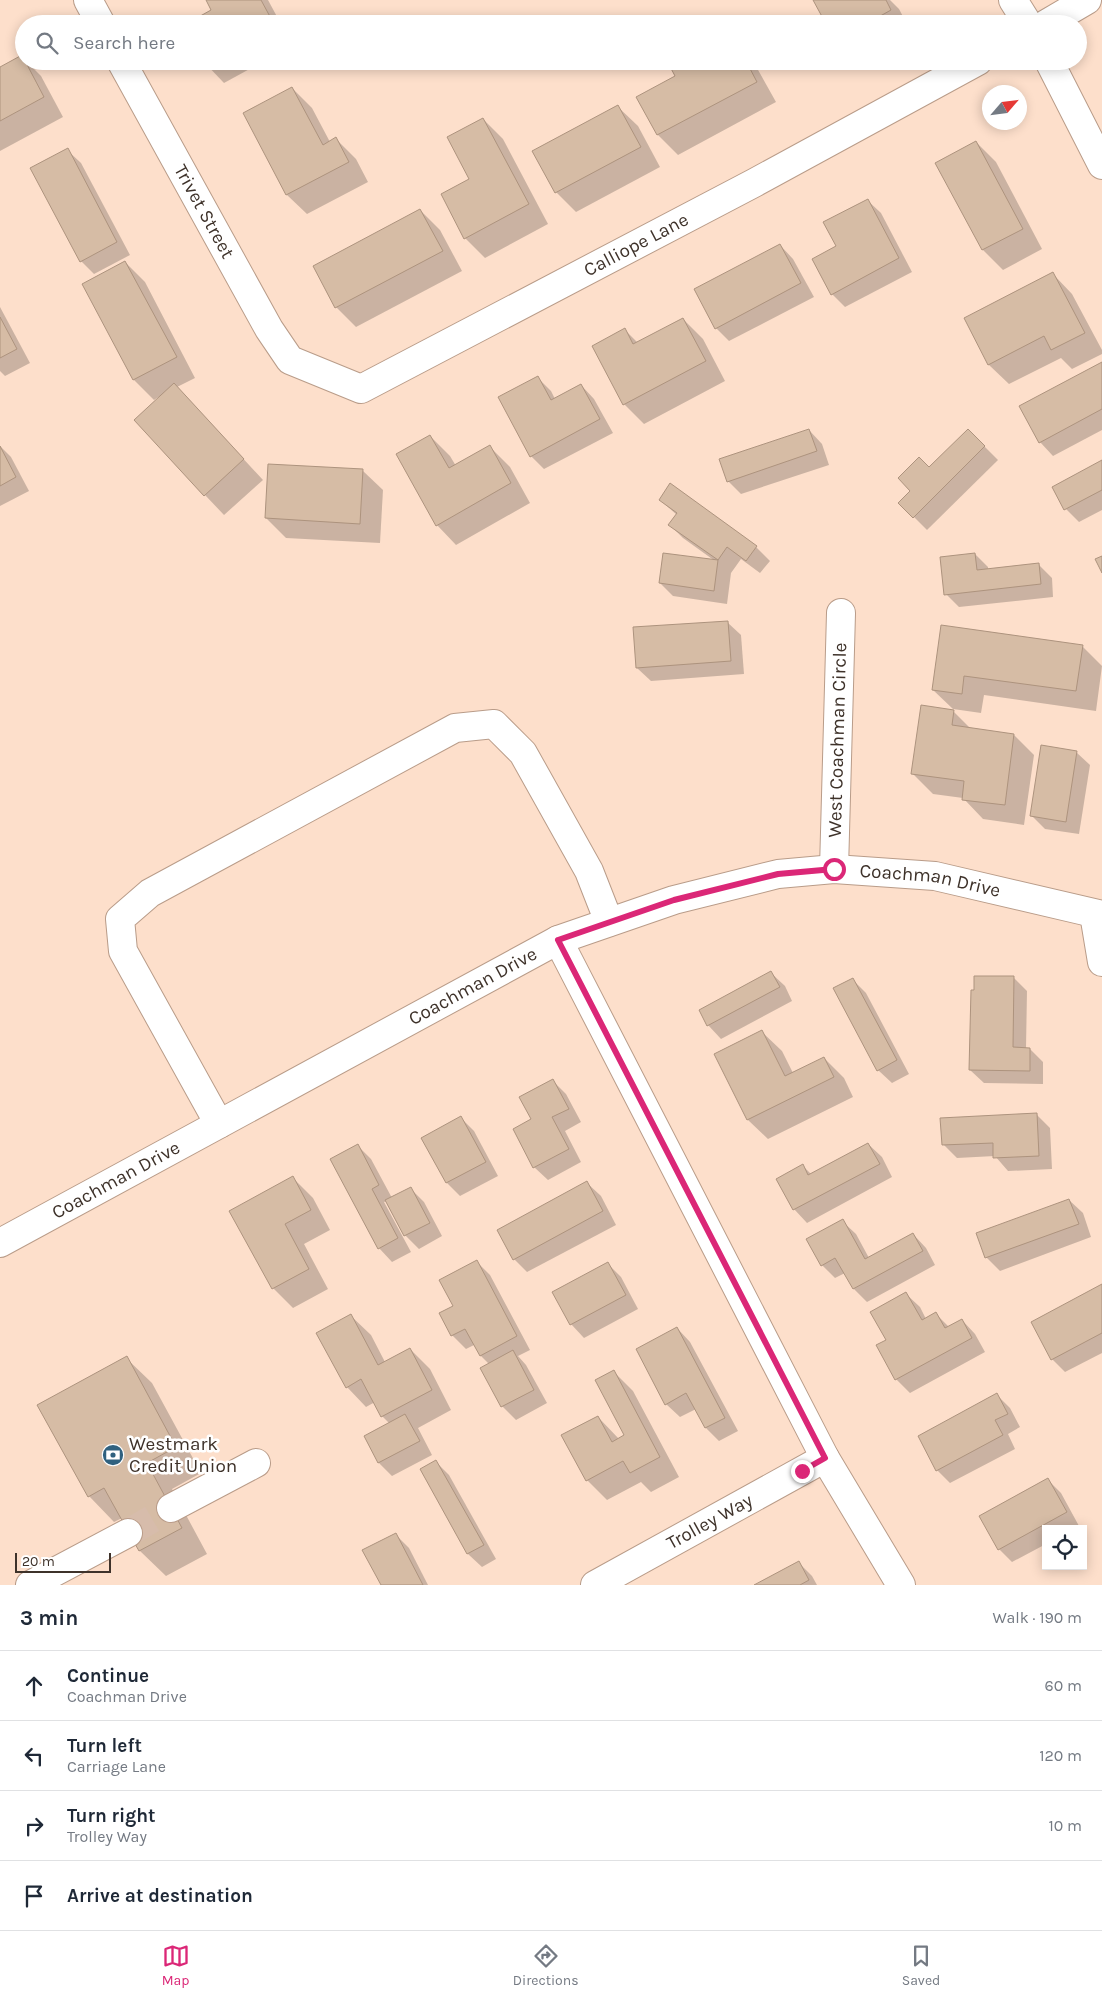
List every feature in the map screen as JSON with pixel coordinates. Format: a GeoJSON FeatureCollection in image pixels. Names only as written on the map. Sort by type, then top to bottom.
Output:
{"type":"FeatureCollection","features":[{"type":"Feature","properties":{"kind":"street"},"geometry":{"type":"LineString","coordinates":[[88,0],[96,15]]}},
{"type":"Feature","properties":{"kind":"street"},"geometry":{"type":"LineString","coordinates":[[1013,0],[1022,15]]}},
{"type":"Feature","properties":{"kind":"street"},"geometry":{"type":"LineString","coordinates":[[1061,15],[1087,0]]}},
{"type":"Feature","properties":{"kind":"street","name":"Trivet Street"},"geometry":{"type":"LineString","coordinates":[[126,70],[269,329],[290,360]]}},
{"type":"Feature","properties":{"kind":"street","name":"Calliope Lane"},"geometry":{"type":"LineString","coordinates":[[290,360],[361,389],[754,183],[961,70]]}},
{"type":"Feature","properties":{"kind":"street"},"geometry":{"type":"LineString","coordinates":[[1054,70],[1102,165]]}},
{"type":"Feature","properties":{"kind":"street","name":"West Coachman Circle"},"geometry":{"type":"LineString","coordinates":[[834,869],[841,613]]}},
{"type":"Feature","properties":{"kind":"street"},"geometry":{"type":"LineString","coordinates":[[219,1124],[123,951],[120,919],[150,893],[455,728],[494,724],[523,753],[589,871],[609,922]]}},
{"type":"Feature","properties":{"kind":"street","name":"Coachman Drive"},"geometry":{"type":"LineString","coordinates":[[0,1243],[558,940],[674,900],[778,874],[834,869],[935,876],[1098,914]]}},
{"type":"Feature","properties":{"kind":"street"},"geometry":{"type":"LineString","coordinates":[[1098,914],[1102,962]]}},
{"type":"Feature","properties":{"kind":"street"},"geometry":{"type":"LineString","coordinates":[[558,940],[825,1458],[901,1585]]}},
{"type":"Feature","properties":{"kind":"street","name":"Trolley Way"},"geometry":{"type":"LineString","coordinates":[[595,1585],[825,1458]]}},
{"type":"Feature","properties":{"kind":"street"},"geometry":{"type":"LineString","coordinates":[[171,1508],[256,1463]]}},
{"type":"Feature","properties":{"kind":"street"},"geometry":{"type":"LineString","coordinates":[[30,1585],[128,1532]]}},
{"type":"Feature","properties":{"kind":"building"},"geometry":{"type":"Polygon","coordinates":[[[206,0],[261,0],[269,15],[202,15],[211,10],[206,0]]]}},
{"type":"Feature","properties":{"kind":"building"},"geometry":{"type":"Polygon","coordinates":[[[813,0],[886,0],[891,10],[882,15],[821,15],[813,0]]]}},
{"type":"Feature","properties":{"kind":"building"},"geometry":{"type":"Polygon","coordinates":[[[15,59],[15,70],[30,70],[44,97],[0,121],[0,67],[15,59]]]}},
{"type":"Feature","properties":{"kind":"building"},"geometry":{"type":"Polygon","coordinates":[[[672,70],[751,70],[757,82],[657,135],[636,97],[675,76],[672,70]]]}},
{"type":"Feature","properties":{"kind":"building"},"geometry":{"type":"Polygon","coordinates":[[[292,87],[323,145],[336,137],[349,162],[286,195],[243,113],[292,87]]]}},
{"type":"Feature","properties":{"kind":"building"},"geometry":{"type":"Polygon","coordinates":[[[618,105],[641,147],[555,193],[532,151],[618,105]]]}},
{"type":"Feature","properties":{"kind":"building"},"geometry":{"type":"Polygon","coordinates":[[[483,118],[529,204],[464,239],[441,194],[469,179],[447,137],[483,118]]]}},
{"type":"Feature","properties":{"kind":"building"},"geometry":{"type":"Polygon","coordinates":[[[976,141],[1023,229],[982,250],[935,163],[976,141]]]}},
{"type":"Feature","properties":{"kind":"building"},"geometry":{"type":"Polygon","coordinates":[[[68,148],[117,242],[80,262],[30,168],[68,148]]]}},
{"type":"Feature","properties":{"kind":"building"},"geometry":{"type":"Polygon","coordinates":[[[868,199],[899,258],[831,295],[812,259],[836,246],[823,222],[868,199]]]}},
{"type":"Feature","properties":{"kind":"building"},"geometry":{"type":"Polygon","coordinates":[[[420,209],[443,251],[335,308],[313,266],[420,209]]]}},
{"type":"Feature","properties":{"kind":"building"},"geometry":{"type":"Polygon","coordinates":[[[780,244],[801,283],[715,329],[694,289],[780,244]]]}},
{"type":"Feature","properties":{"kind":"building"},"geometry":{"type":"Polygon","coordinates":[[[125,261],[177,357],[133,380],[82,284],[125,261]]]}},
{"type":"Feature","properties":{"kind":"building"},"geometry":{"type":"Polygon","coordinates":[[[1053,272],[1085,333],[1051,350],[1044,336],[988,365],[964,318],[1053,272]]]}},
{"type":"Feature","properties":{"kind":"building"},"geometry":{"type":"Polygon","coordinates":[[[0,317],[17,349],[0,358],[0,317]]]}},
{"type":"Feature","properties":{"kind":"building"},"geometry":{"type":"Polygon","coordinates":[[[683,318],[706,361],[623,405],[592,346],[625,328],[633,344],[683,318]]]}},
{"type":"Feature","properties":{"kind":"building"},"geometry":{"type":"Polygon","coordinates":[[[1102,362],[1102,409],[1039,443],[1019,406],[1102,362]]]}},
{"type":"Feature","properties":{"kind":"building"},"geometry":{"type":"Polygon","coordinates":[[[538,376],[551,400],[581,384],[600,419],[530,457],[498,397],[538,376]]]}},
{"type":"Feature","properties":{"kind":"building"},"geometry":{"type":"Polygon","coordinates":[[[174,383],[244,459],[204,496],[134,420],[174,383]]]}},
{"type":"Feature","properties":{"kind":"building"},"geometry":{"type":"Polygon","coordinates":[[[809,429],[817,451],[727,482],[719,459],[809,429]]]}},
{"type":"Feature","properties":{"kind":"building"},"geometry":{"type":"Polygon","coordinates":[[[968,429],[985,446],[913,518],[898,503],[910,491],[898,478],[919,457],[929,467],[968,429]]]}},
{"type":"Feature","properties":{"kind":"building"},"geometry":{"type":"Polygon","coordinates":[[[430,435],[449,468],[490,445],[511,483],[436,526],[396,454],[430,435]]]}},
{"type":"Feature","properties":{"kind":"building"},"geometry":{"type":"Polygon","coordinates":[[[0,446],[16,477],[0,486],[0,446]]]}},
{"type":"Feature","properties":{"kind":"building"},"geometry":{"type":"Polygon","coordinates":[[[1102,460],[1102,490],[1064,510],[1052,487],[1102,460]]]}},
{"type":"Feature","properties":{"kind":"building"},"geometry":{"type":"Polygon","coordinates":[[[268,464],[363,469],[360,524],[265,518],[268,464]]]}},
{"type":"Feature","properties":{"kind":"building"},"geometry":{"type":"Polygon","coordinates":[[[670,483],[757,546],[746,561],[727,547],[718,560],[668,525],[677,513],[659,500],[670,483]]]}},
{"type":"Feature","properties":{"kind":"building"},"geometry":{"type":"Polygon","coordinates":[[[663,553],[718,560],[714,591],[659,583],[663,553]]]}},
{"type":"Feature","properties":{"kind":"building"},"geometry":{"type":"Polygon","coordinates":[[[975,553],[977,570],[1039,563],[1041,584],[944,595],[940,557],[975,553]]]}},
{"type":"Feature","properties":{"kind":"building"},"geometry":{"type":"Polygon","coordinates":[[[1102,556],[1102,573],[1095,559],[1102,556]]]}},
{"type":"Feature","properties":{"kind":"building"},"geometry":{"type":"Polygon","coordinates":[[[728,621],[731,661],[636,668],[633,627],[728,621]]]}},
{"type":"Feature","properties":{"kind":"building"},"geometry":{"type":"Polygon","coordinates":[[[941,625],[1083,645],[1076,691],[964,676],[962,694],[932,690],[941,625]]]}},
{"type":"Feature","properties":{"kind":"building"},"geometry":{"type":"Polygon","coordinates":[[[921,705],[954,710],[952,725],[1014,734],[1005,805],[962,800],[964,781],[911,774],[921,705]]]}},
{"type":"Feature","properties":{"kind":"building"},"geometry":{"type":"Polygon","coordinates":[[[1041,745],[1077,751],[1066,822],[1030,816],[1041,745]]]}},
{"type":"Feature","properties":{"kind":"building"},"geometry":{"type":"Polygon","coordinates":[[[771,971],[780,987],[707,1026],[699,1010],[771,971]]]}},
{"type":"Feature","properties":{"kind":"building"},"geometry":{"type":"Polygon","coordinates":[[[974,976],[1014,976],[1013,1047],[1030,1048],[1030,1071],[969,1070],[971,990],[974,990],[974,976]]]}},
{"type":"Feature","properties":{"kind":"building"},"geometry":{"type":"Polygon","coordinates":[[[853,978],[897,1060],[877,1071],[833,988],[853,978]]]}},
{"type":"Feature","properties":{"kind":"building"},"geometry":{"type":"Polygon","coordinates":[[[762,1030],[785,1076],[824,1057],[834,1077],[747,1120],[714,1054],[762,1030]]]}},
{"type":"Feature","properties":{"kind":"building"},"geometry":{"type":"Polygon","coordinates":[[[553,1079],[569,1109],[552,1117],[569,1149],[533,1168],[513,1129],[531,1119],[519,1097],[553,1079]]]}},
{"type":"Feature","properties":{"kind":"building"},"geometry":{"type":"Polygon","coordinates":[[[1037,1113],[1039,1156],[993,1158],[993,1143],[942,1145],[940,1118],[1037,1113]]]}},
{"type":"Feature","properties":{"kind":"building"},"geometry":{"type":"Polygon","coordinates":[[[461,1116],[486,1162],[446,1183],[421,1138],[461,1116]]]}},
{"type":"Feature","properties":{"kind":"building"},"geometry":{"type":"Polygon","coordinates":[[[868,1143],[880,1164],[793,1210],[776,1179],[803,1164],[808,1175],[868,1143]]]}},
{"type":"Feature","properties":{"kind":"building"},"geometry":{"type":"Polygon","coordinates":[[[358,1144],[379,1185],[372,1189],[398,1238],[378,1249],[330,1159],[358,1144]]]}},
{"type":"Feature","properties":{"kind":"building"},"geometry":{"type":"Polygon","coordinates":[[[293,1176],[311,1210],[285,1224],[309,1269],[272,1289],[229,1211],[293,1176]]]}},
{"type":"Feature","properties":{"kind":"building"},"geometry":{"type":"Polygon","coordinates":[[[587,1181],[603,1211],[513,1260],[497,1230],[587,1181]]]}},
{"type":"Feature","properties":{"kind":"building"},"geometry":{"type":"Polygon","coordinates":[[[411,1187],[430,1223],[404,1236],[385,1200],[411,1187]]]}},
{"type":"Feature","properties":{"kind":"building"},"geometry":{"type":"Polygon","coordinates":[[[1069,1199],[1079,1224],[985,1258],[976,1233],[1069,1199]]]}},
{"type":"Feature","properties":{"kind":"building"},"geometry":{"type":"Polygon","coordinates":[[[843,1219],[865,1259],[913,1233],[923,1251],[853,1289],[835,1258],[821,1266],[806,1239],[843,1219]]]}},
{"type":"Feature","properties":{"kind":"building"},"geometry":{"type":"Polygon","coordinates":[[[477,1260],[517,1336],[480,1356],[465,1329],[451,1336],[439,1313],[453,1306],[439,1280],[477,1260]]]}},
{"type":"Feature","properties":{"kind":"building"},"geometry":{"type":"Polygon","coordinates":[[[608,1262],[626,1295],[570,1325],[552,1292],[608,1262]]]}},
{"type":"Feature","properties":{"kind":"building"},"geometry":{"type":"Polygon","coordinates":[[[1102,1284],[1102,1333],[1051,1360],[1031,1322],[1102,1284]]]}},
{"type":"Feature","properties":{"kind":"building"},"geometry":{"type":"Polygon","coordinates":[[[906,1292],[922,1320],[936,1312],[945,1328],[962,1319],[972,1338],[895,1380],[876,1345],[886,1340],[870,1312],[906,1292]]]}},
{"type":"Feature","properties":{"kind":"building"},"geometry":{"type":"Polygon","coordinates":[[[351,1314],[378,1365],[410,1348],[432,1390],[381,1417],[361,1379],[346,1388],[316,1333],[351,1314]]]}},
{"type":"Feature","properties":{"kind":"building"},"geometry":{"type":"Polygon","coordinates":[[[677,1327],[725,1418],[705,1428],[686,1393],[665,1405],[636,1349],[677,1327]]]}},
{"type":"Feature","properties":{"kind":"building"},"geometry":{"type":"Polygon","coordinates":[[[513,1350],[534,1390],[501,1407],[480,1368],[513,1350]]]}},
{"type":"Feature","properties":{"kind":"building","name":"Westmark Credit Union"},"geometry":{"type":"Polygon","coordinates":[[[127,1356],[176,1447],[147,1463],[182,1528],[139,1551],[104,1488],[88,1497],[37,1405],[127,1356]]]}},
{"type":"Feature","properties":{"kind":"building"},"geometry":{"type":"Polygon","coordinates":[[[614,1370],[660,1457],[630,1473],[623,1461],[586,1481],[561,1435],[598,1416],[612,1442],[624,1435],[595,1380],[614,1370]]]}},
{"type":"Feature","properties":{"kind":"building"},"geometry":{"type":"Polygon","coordinates":[[[997,1393],[1008,1414],[995,1420],[1003,1435],[936,1471],[918,1436],[997,1393]]]}},
{"type":"Feature","properties":{"kind":"building"},"geometry":{"type":"Polygon","coordinates":[[[405,1414],[420,1441],[378,1463],[364,1436],[405,1414]]]}},
{"type":"Feature","properties":{"kind":"building"},"geometry":{"type":"Polygon","coordinates":[[[436,1460],[484,1545],[467,1554],[420,1469],[436,1460]]]}},
{"type":"Feature","properties":{"kind":"building"},"geometry":{"type":"Polygon","coordinates":[[[1048,1478],[1067,1512],[998,1550],[979,1516],[1048,1478]]]}},
{"type":"Feature","properties":{"kind":"building"},"geometry":{"type":"Polygon","coordinates":[[[396,1533],[423,1585],[381,1585],[362,1550],[396,1533]]]}},
{"type":"Feature","properties":{"kind":"building"},"geometry":{"type":"Polygon","coordinates":[[[799,1561],[809,1580],[800,1585],[754,1585],[799,1561]]]}},
{"type":"Feature","properties":{"kind":"tunnel"},"geometry":{"type":"LineString","coordinates":[[128,1533],[171,1508]]}},
{"type":"Feature","properties":{"kind":"place","name":"Westmark Credit Union"},"geometry":{"type":"Point","coordinates":[113,1455]}},
{"type":"Feature","properties":{"kind":"route"},"geometry":{"type":"LineString","coordinates":[[802,1471],[825,1458],[558,940],[674,900],[778,874],[834,869]]}}]}
